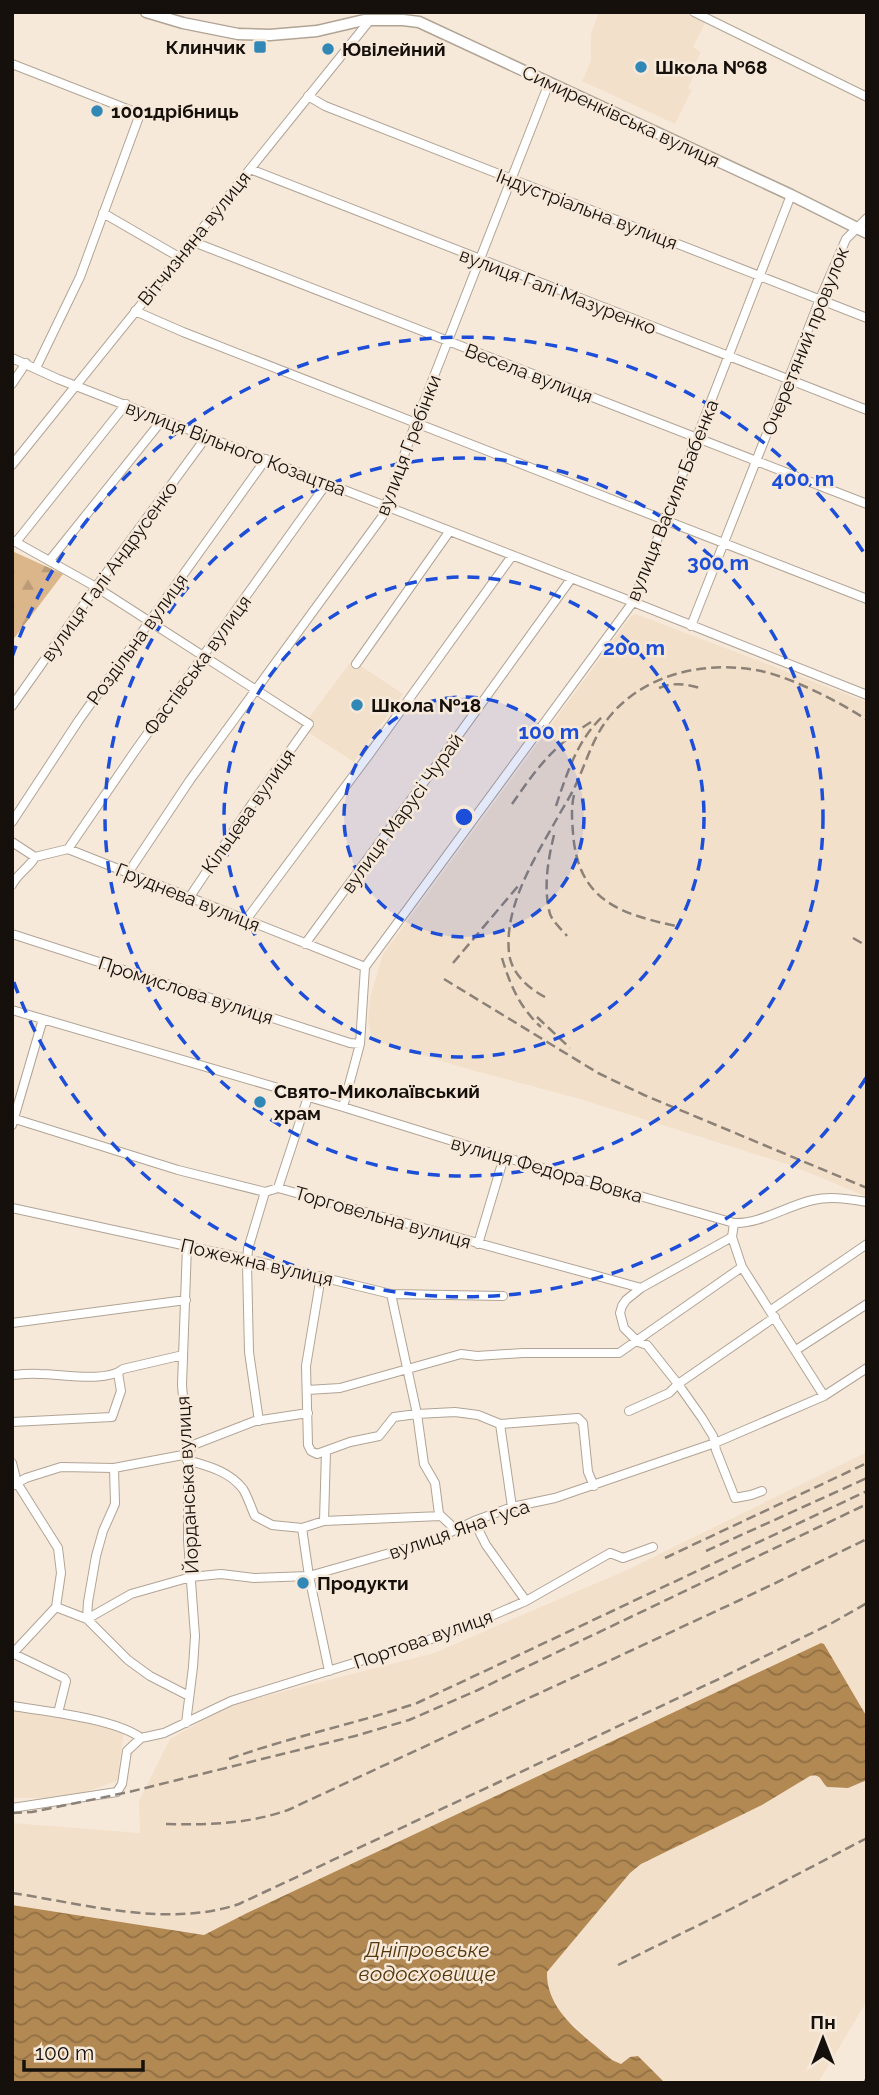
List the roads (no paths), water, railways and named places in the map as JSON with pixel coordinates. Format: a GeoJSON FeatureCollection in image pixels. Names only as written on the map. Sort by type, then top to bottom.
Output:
{"type":"FeatureCollection","features":[{"type":"Feature","properties":{"kind":"main road","name":"Симиренківська вулиця"},"geometry":{"type":"LineString","coordinates":[[146,12],[224,31],[270,35],[317,31],[373,16],[419,22],[791,195],[862,231]]}},
{"type":"Feature","properties":{"kind":"street"},"geometry":{"type":"LineString","coordinates":[[694,12],[867,97]]}},
{"type":"Feature","properties":{"kind":"street","name":"Вітчизняна вулиця"},"geometry":{"type":"LineString","coordinates":[[12,465],[373,16]]}},
{"type":"Feature","properties":{"kind":"street"},"geometry":{"type":"LineString","coordinates":[[12,64],[140,114],[80,277],[36,368]]}},
{"type":"Feature","properties":{"kind":"street","name":"вулиця Гребінки"},"geometry":{"type":"LineString","coordinates":[[128,873],[190,780],[382,517],[416,422],[549,83]]}},
{"type":"Feature","properties":{"kind":"street","name":"Індустріальна вулиця"},"geometry":{"type":"LineString","coordinates":[[308,96],[325,106],[867,318]]}},
{"type":"Feature","properties":{"kind":"street","name":"вулиця Галі Мазуренко"},"geometry":{"type":"LineString","coordinates":[[250,169],[867,410]]}},
{"type":"Feature","properties":{"kind":"street","name":"вулиця Василя Бабенка"},"geometry":{"type":"LineString","coordinates":[[365,967],[633,602],[791,195]]}},
{"type":"Feature","properties":{"kind":"street"},"geometry":{"type":"LineString","coordinates":[[103,213],[178,257]]}},
{"type":"Feature","properties":{"kind":"street","name":"Очеретяний провулок"},"geometry":{"type":"LineString","coordinates":[[691,626],[820,299],[846,239],[862,231],[867,218]]}},
{"type":"Feature","properties":{"kind":"street","name":"Весела вулиця"},"geometry":{"type":"LineString","coordinates":[[191,241],[867,504]]}},
{"type":"Feature","properties":{"kind":"street"},"geometry":{"type":"LineString","coordinates":[[135,311],[867,599]]}},
{"type":"Feature","properties":{"kind":"street","name":"вулиця Вільного Козацтва"},"geometry":{"type":"LineString","coordinates":[[12,358],[867,695]]}},
{"type":"Feature","properties":{"kind":"street"},"geometry":{"type":"LineString","coordinates":[[12,384],[26,363]]}},
{"type":"Feature","properties":{"kind":"street"},"geometry":{"type":"LineString","coordinates":[[126,404],[14,541],[96,587],[256,689]]}},
{"type":"Feature","properties":{"kind":"street"},"geometry":{"type":"LineString","coordinates":[[50,559],[163,419]]}},
{"type":"Feature","properties":{"kind":"street","name":"вулиця Галі Андрусенко"},"geometry":{"type":"LineString","coordinates":[[12,706],[207,436]]}},
{"type":"Feature","properties":{"kind":"street","name":"Роздільна вулиця"},"geometry":{"type":"LineString","coordinates":[[12,822],[79,720],[266,459]]}},
{"type":"Feature","properties":{"kind":"street","name":"Фастівська вулиця"},"geometry":{"type":"LineString","coordinates":[[68,849],[327,484]]}},
{"type":"Feature","properties":{"kind":"street"},"geometry":{"type":"LineString","coordinates":[[356,664],[449,531]]}},
{"type":"Feature","properties":{"kind":"street"},"geometry":{"type":"LineString","coordinates":[[246,920],[512,556]]}},
{"type":"Feature","properties":{"kind":"street","name":"вулиця Марусі Чурай"},"geometry":{"type":"LineString","coordinates":[[305,944],[571,579]]}},
{"type":"Feature","properties":{"kind":"street","name":"Кільцева вулиця"},"geometry":{"type":"LineString","coordinates":[[189,898],[309,724],[256,689]]}},
{"type":"Feature","properties":{"kind":"street"},"geometry":{"type":"LineString","coordinates":[[12,842],[35,858]]}},
{"type":"Feature","properties":{"kind":"street"},"geometry":{"type":"LineString","coordinates":[[13,878],[24,873],[35,858],[68,849]]}},
{"type":"Feature","properties":{"kind":"street","name":"Груднева вулиця"},"geometry":{"type":"LineString","coordinates":[[68,849],[365,967]]}},
{"type":"Feature","properties":{"kind":"street","name":"Промислова вулиця"},"geometry":{"type":"LineString","coordinates":[[12,934],[360,1044]]}},
{"type":"Feature","properties":{"kind":"street"},"geometry":{"type":"LineString","coordinates":[[343,1107],[360,1044],[365,967]]}},
{"type":"Feature","properties":{"kind":"street","name":"вулиця Федора Вовка"},"geometry":{"type":"LineString","coordinates":[[12,1010],[734,1223],[751,1221],[813,1200],[841,1198],[867,1202]]}},
{"type":"Feature","properties":{"kind":"street"},"geometry":{"type":"LineString","coordinates":[[13,1121],[43,1019]]}},
{"type":"Feature","properties":{"kind":"street"},"geometry":{"type":"LineString","coordinates":[[278,1188],[308,1097]]}},
{"type":"Feature","properties":{"kind":"street","name":"Торговельна вулиця"},"geometry":{"type":"LineString","coordinates":[[13,1121],[178,1170],[265,1192],[278,1188],[641,1288]]}},
{"type":"Feature","properties":{"kind":"street"},"geometry":{"type":"LineString","coordinates":[[478,1244],[504,1157]]}},
{"type":"Feature","properties":{"kind":"street"},"geometry":{"type":"LineString","coordinates":[[259,1420],[249,1352],[247,1259],[265,1192]]}},
{"type":"Feature","properties":{"kind":"street","name":"Пожежна вулиця"},"geometry":{"type":"LineString","coordinates":[[12,1208],[247,1259],[391,1294],[503,1296]]}},
{"type":"Feature","properties":{"kind":"street"},"geometry":{"type":"LineString","coordinates":[[734,1223],[733,1237],[742,1267],[824,1396]]}},
{"type":"Feature","properties":{"kind":"street"},"geometry":{"type":"LineString","coordinates":[[733,1237],[641,1288],[626,1300],[620,1313],[624,1328],[638,1342],[646,1345],[708,1427],[735,1497],[762,1491]]}},
{"type":"Feature","properties":{"kind":"street"},"geometry":{"type":"LineString","coordinates":[[629,1411],[669,1393],[867,1244]]}},
{"type":"Feature","properties":{"kind":"street","name":"Йорданська вулиця"},"geometry":{"type":"LineString","coordinates":[[186,1723],[195,1636],[188,1540],[188,1457],[182,1385],[187,1246]]}},
{"type":"Feature","properties":{"kind":"street"},"geometry":{"type":"LineString","coordinates":[[307,1390],[340,1388],[461,1354],[477,1356],[619,1353],[742,1267]]}},
{"type":"Feature","properties":{"kind":"street"},"geometry":{"type":"LineString","coordinates":[[321,1276],[306,1366],[309,1449],[317,1454],[350,1442],[379,1436],[394,1417],[417,1414],[455,1412],[478,1415],[500,1424],[580,1419],[584,1426],[588,1472],[594,1486]]}},
{"type":"Feature","properties":{"kind":"street"},"geometry":{"type":"LineString","coordinates":[[391,1294],[417,1414],[424,1464],[435,1483],[440,1516],[455,1529]]}},
{"type":"Feature","properties":{"kind":"street"},"geometry":{"type":"LineString","coordinates":[[12,1323],[186,1300]]}},
{"type":"Feature","properties":{"kind":"street"},"geometry":{"type":"LineString","coordinates":[[796,1350],[867,1304]]}},
{"type":"Feature","properties":{"kind":"street"},"geometry":{"type":"LineString","coordinates":[[12,1375],[95,1376],[118,1373],[123,1369],[183,1355]]}},
{"type":"Feature","properties":{"kind":"street","name":"вулиця Яна Гуса"},"geometry":{"type":"LineString","coordinates":[[87,1619],[131,1594],[191,1577],[221,1574],[254,1578],[309,1576],[432,1541],[512,1507],[594,1486],[715,1443],[824,1396],[867,1368]]}},
{"type":"Feature","properties":{"kind":"street"},"geometry":{"type":"LineString","coordinates":[[12,1422],[112,1417],[121,1391],[118,1373]]}},
{"type":"Feature","properties":{"kind":"street"},"geometry":{"type":"LineString","coordinates":[[188,1457],[193,1445],[259,1420],[308,1413]]}},
{"type":"Feature","properties":{"kind":"street"},"geometry":{"type":"LineString","coordinates":[[500,1424],[512,1507]]}},
{"type":"Feature","properties":{"kind":"street"},"geometry":{"type":"LineString","coordinates":[[324,1521],[326,1451]]}},
{"type":"Feature","properties":{"kind":"street"},"geometry":{"type":"LineString","coordinates":[[15,1485],[26,1478],[61,1467],[114,1468],[188,1457],[220,1470],[234,1481],[244,1491],[255,1516],[272,1525],[302,1528],[324,1521],[440,1516]]}},
{"type":"Feature","properties":{"kind":"street"},"geometry":{"type":"LineString","coordinates":[[12,1463],[15,1485],[58,1548],[61,1573],[56,1607],[13,1651],[16,1655],[64,1678],[66,1681],[58,1713]]}},
{"type":"Feature","properties":{"kind":"street"},"geometry":{"type":"LineString","coordinates":[[87,1619],[96,1556],[115,1504],[114,1468]]}},
{"type":"Feature","properties":{"kind":"street"},"geometry":{"type":"LineString","coordinates":[[474,1521],[486,1545],[526,1601]]}},
{"type":"Feature","properties":{"kind":"street"},"geometry":{"type":"LineString","coordinates":[[302,1528],[329,1671]]}},
{"type":"Feature","properties":{"kind":"street","name":"Портова вулиця"},"geometry":{"type":"LineString","coordinates":[[141,1738],[164,1733],[231,1701],[454,1632],[526,1601],[610,1553],[623,1558],[653,1547]]}},
{"type":"Feature","properties":{"kind":"street"},"geometry":{"type":"LineString","coordinates":[[56,1607],[87,1619],[128,1660],[150,1676],[189,1696]]}},
{"type":"Feature","properties":{"kind":"street"},"geometry":{"type":"LineString","coordinates":[[12,1706],[58,1713],[130,1730],[141,1738],[127,1751],[122,1784],[117,1792],[12,1808]]}},
{"type":"Feature","properties":{"kind":"water","name":"Дніпровське водосховище"},"geometry":{"type":"Polygon","coordinates":[[[821,1643],[867,1717],[867,1780],[848,1788],[827,1787],[818,1777],[810,1776],[762,1805],[641,1864],[630,1873],[547,1972],[553,1999],[579,2032],[612,2060],[621,2064],[630,2057],[638,2056],[665,2083],[12,2083],[12,1905],[204,1935],[821,1643]]]}},
{"type":"Feature","properties":{"kind":"railway"},"geometry":{"type":"LineString","coordinates":[[545,997],[527,984],[510,960],[511,917],[524,881],[573,791],[595,739],[604,723],[624,702],[640,690],[676,674],[716,667],[736,668],[769,673],[798,683],[867,720]]}},
{"type":"Feature","properties":{"kind":"railway"},"geometry":{"type":"LineString","coordinates":[[659,688],[680,684],[700,688]]}},
{"type":"Feature","properties":{"kind":"railway"},"geometry":{"type":"LineString","coordinates":[[556,806],[579,747],[602,717]]}},
{"type":"Feature","properties":{"kind":"railway"},"geometry":{"type":"LineString","coordinates":[[512,804],[547,758],[591,722]]}},
{"type":"Feature","properties":{"kind":"railway"},"geometry":{"type":"LineString","coordinates":[[574,795],[572,818],[577,856],[593,890],[622,910],[680,927]]}},
{"type":"Feature","properties":{"kind":"railway"},"geometry":{"type":"LineString","coordinates":[[554,835],[547,874],[548,904],[551,917],[567,936]]}},
{"type":"Feature","properties":{"kind":"railway"},"geometry":{"type":"LineString","coordinates":[[453,963],[519,885]]}},
{"type":"Feature","properties":{"kind":"railway"},"geometry":{"type":"LineString","coordinates":[[853,938],[867,946]]}},
{"type":"Feature","properties":{"kind":"railway"},"geometry":{"type":"LineString","coordinates":[[502,958],[517,996],[541,1027]]}},
{"type":"Feature","properties":{"kind":"railway"},"geometry":{"type":"LineString","coordinates":[[444,979],[598,1073],[644,1095],[867,1188]]}},
{"type":"Feature","properties":{"kind":"railway"},"geometry":{"type":"LineString","coordinates":[[537,1017],[570,1048]]}},
{"type":"Feature","properties":{"kind":"railway"},"geometry":{"type":"LineString","coordinates":[[665,1558],[867,1463]]}},
{"type":"Feature","properties":{"kind":"railway"},"geometry":{"type":"LineString","coordinates":[[706,1551],[867,1478]]}},
{"type":"Feature","properties":{"kind":"railway"},"geometry":{"type":"LineString","coordinates":[[229,1759],[417,1703],[867,1491]]}},
{"type":"Feature","properties":{"kind":"railway"},"geometry":{"type":"LineString","coordinates":[[12,1813],[32,1812],[129,1792],[409,1720],[478,1690],[867,1504]]}},
{"type":"Feature","properties":{"kind":"railway"},"geometry":{"type":"LineString","coordinates":[[166,1824],[228,1823],[288,1810],[867,1539]]}},
{"type":"Feature","properties":{"kind":"railway"},"geometry":{"type":"LineString","coordinates":[[12,1893],[97,1908],[155,1914],[212,1911],[239,1904],[721,1678],[867,1603]]}},
{"type":"Feature","properties":{"kind":"railway"},"geometry":{"type":"LineString","coordinates":[[618,1965],[867,1838]]}},
{"type":"Feature","properties":{"kind":"railway"},"geometry":{"type":"LineString","coordinates":[[864,2083],[867,2078]]}},
{"type":"Feature","properties":{"kind":"place","name":"Клинчик"},"geometry":{"type":"Point","coordinates":[260,47]}},
{"type":"Feature","properties":{"kind":"place","name":"Ювілейний"},"geometry":{"type":"Point","coordinates":[328,49]}},
{"type":"Feature","properties":{"kind":"place","name":"Школа №68"},"geometry":{"type":"Point","coordinates":[641,67]}},
{"type":"Feature","properties":{"kind":"place","name":"1001дрібниць"},"geometry":{"type":"Point","coordinates":[97,111]}},
{"type":"Feature","properties":{"kind":"place","name":"Школа №18"},"geometry":{"type":"Point","coordinates":[357,705]}},
{"type":"Feature","properties":{"kind":"place","name":"Свято-Миколаївський храм"},"geometry":{"type":"Point","coordinates":[260,1102]}},
{"type":"Feature","properties":{"kind":"place","name":"Продукти"},"geometry":{"type":"Point","coordinates":[303,1583]}}]}
